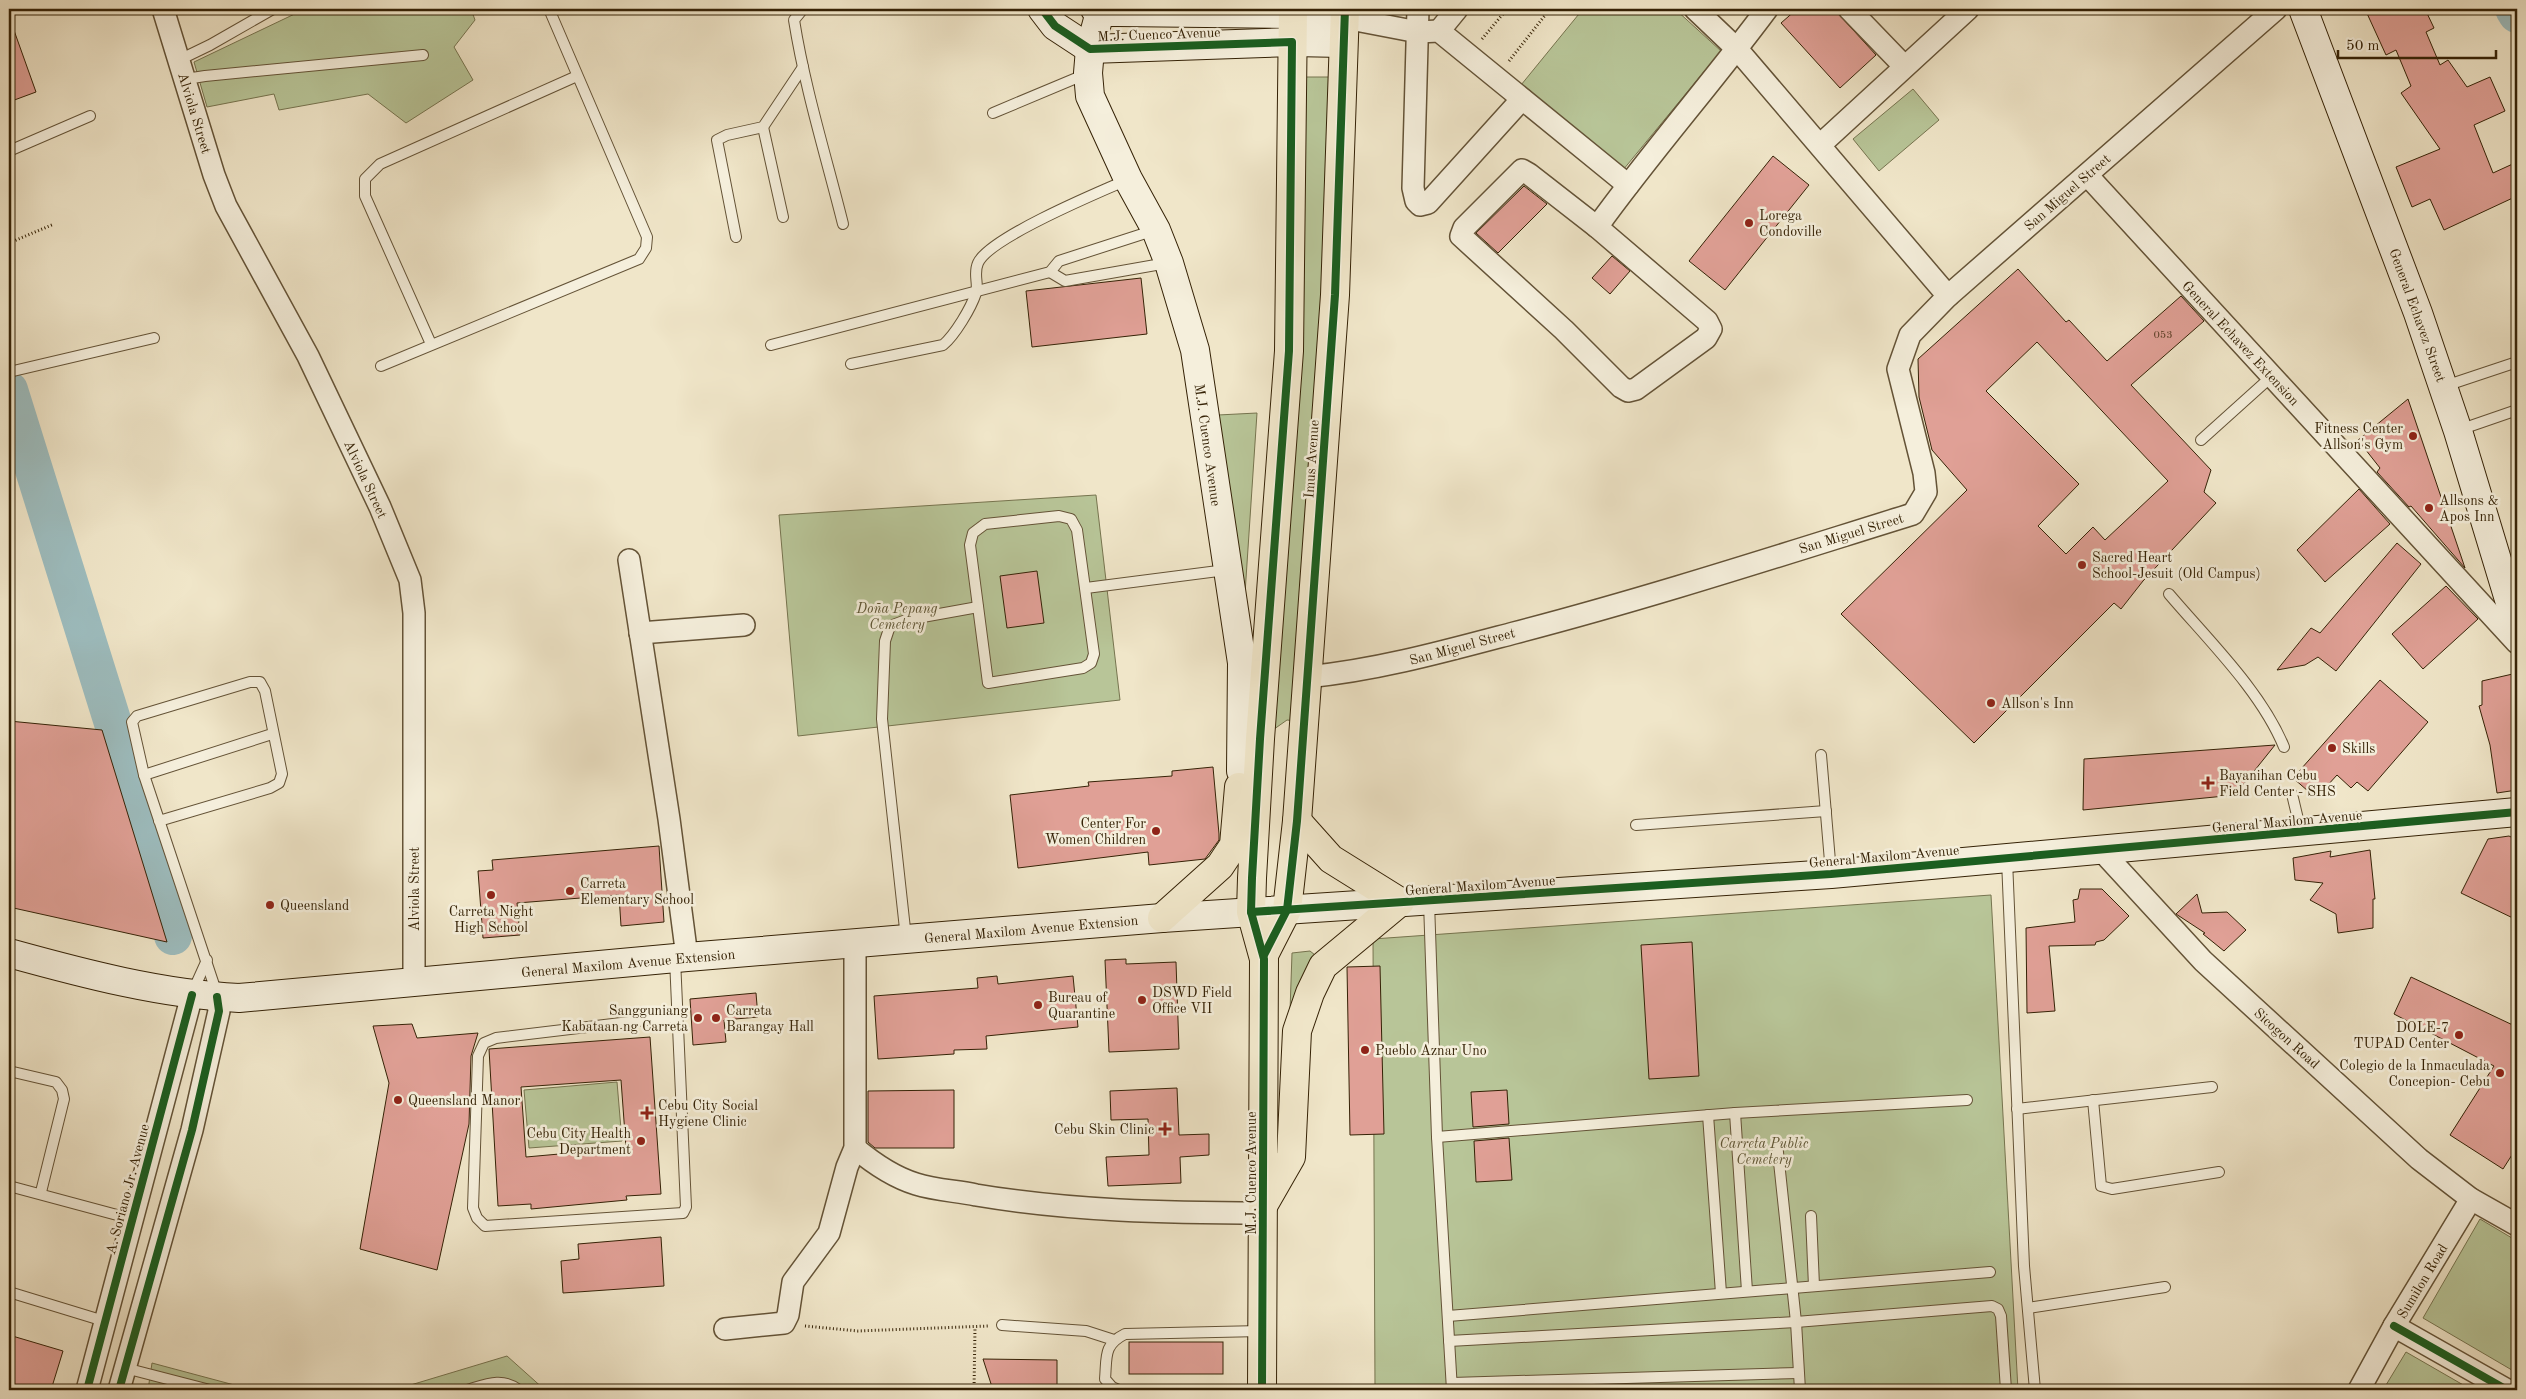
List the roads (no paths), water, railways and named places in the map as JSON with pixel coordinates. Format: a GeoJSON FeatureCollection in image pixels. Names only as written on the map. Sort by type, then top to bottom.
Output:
{"type":"FeatureCollection","features":[{"type":"Feature","properties":{"kind":"main road","name":"M.J. Cuenco Avenue"},"geometry":{"type":"LineString","coordinates":[[1042,9],[1055,26],[1089,61]]}},
{"type":"Feature","properties":{"kind":"main road","name":"General Echavez Street"},"geometry":{"type":"LineString","coordinates":[[2303,9],[2418,312],[2444,386],[2517,626]]}},
{"type":"Feature","properties":{"kind":"main road","name":"M.J. Cuenco Avenue"},"geometry":{"type":"LineString","coordinates":[[1241,771],[1242,663],[1195,350],[1169,263],[1156,230],[1128,179],[1090,96],[1089,61],[1097,10],[1293,12],[1344,23]]}},
{"type":"Feature","properties":{"kind":"main road"},"geometry":{"type":"LineString","coordinates":[[1251,912],[1260,739],[1289,351],[1293,12]]}},
{"type":"Feature","properties":{"kind":"main road","name":"M.J. Cuenco Avenue"},"geometry":{"type":"LineString","coordinates":[[1089,61],[1292,42],[1344,23]]}},
{"type":"Feature","properties":{"kind":"main road","name":"Imus Avenue"},"geometry":{"type":"LineString","coordinates":[[1287,910],[1297,821],[1335,295],[1344,23]]}},
{"type":"Feature","properties":{"kind":"main road"},"geometry":{"type":"LineString","coordinates":[[1162,918],[1220,866],[1234,845],[1241,771],[1246,755],[1260,739]]}},
{"type":"Feature","properties":{"kind":"main road","name":"General Maxilom Avenue"},"geometry":{"type":"LineString","coordinates":[[1251,912],[1831,874],[2517,812]]}},
{"type":"Feature","properties":{"kind":"main road"},"geometry":{"type":"LineString","coordinates":[[2485,816],[2517,831]]}},
{"type":"Feature","properties":{"kind":"main road"},"geometry":{"type":"LineString","coordinates":[[1263,1209],[1291,1157],[1298,1030],[1310,993],[1324,966],[1400,902],[1331,859],[1297,821]]}},
{"type":"Feature","properties":{"kind":"main road","name":"M.J. Cuenco Avenue"},"geometry":{"type":"LineString","coordinates":[[1264,955],[1287,910]]}},
{"type":"Feature","properties":{"kind":"main road","name":"M.J. Cuenco Avenue"},"geometry":{"type":"LineString","coordinates":[[1251,912],[1264,955],[1262,1390]]}},
{"type":"Feature","properties":{"kind":"main road","name":"General Maxilom Avenue Extension"},"geometry":{"type":"LineString","coordinates":[[9,953],[80,972],[205,996],[240,998],[681,958],[1251,912]]}},
{"type":"Feature","properties":{"kind":"street","name":"Alviola Street"},"geometry":{"type":"LineString","coordinates":[[163,9],[214,175],[226,206],[308,356],[380,507],[410,580],[414,613],[414,982]]}},
{"type":"Feature","properties":{"kind":"street"},"geometry":{"type":"LineString","coordinates":[[1418,9],[1413,188],[1416,201],[1420,205],[1428,203],[1522,99]]}},
{"type":"Feature","properties":{"kind":"street"},"geometry":{"type":"LineString","coordinates":[[1439,31],[1457,9]]}},
{"type":"Feature","properties":{"kind":"street"},"geometry":{"type":"LineString","coordinates":[[1695,9],[1737,49],[1948,296]]}},
{"type":"Feature","properties":{"kind":"street"},"geometry":{"type":"LineString","coordinates":[[1597,227],[1767,9]]}},
{"type":"Feature","properties":{"kind":"street"},"geometry":{"type":"LineString","coordinates":[[1849,9],[1904,66]]}},
{"type":"Feature","properties":{"kind":"street"},"geometry":{"type":"LineString","coordinates":[[1820,145],[1968,9]]}},
{"type":"Feature","properties":{"kind":"street","name":"San Miguel Street"},"geometry":{"type":"LineString","coordinates":[[1307,677],[1349,672],[1403,662],[1621,605],[1913,514],[1926,492],[1898,369],[1910,335],[1948,296],[2276,9]]}},
{"type":"Feature","properties":{"kind":"street"},"geometry":{"type":"LineString","coordinates":[[1344,23],[1418,32],[1439,31],[1628,185]]}},
{"type":"Feature","properties":{"kind":"street"},"geometry":{"type":"LineString","coordinates":[[1522,170],[1597,227],[1707,321],[1711,329],[1706,338],[1636,389],[1628,391],[1461,236],[1464,228],[1522,170]]}},
{"type":"Feature","properties":{"kind":"street","name":"General Echavez Extension"},"geometry":{"type":"LineString","coordinates":[[2087,175],[2517,643]]}},
{"type":"Feature","properties":{"kind":"street"},"geometry":{"type":"LineString","coordinates":[[629,560],[681,958]]}},
{"type":"Feature","properties":{"kind":"street"},"geometry":{"type":"LineString","coordinates":[[640,633],[744,625]]}},
{"type":"Feature","properties":{"kind":"street","name":"Sicogon Road"},"geometry":{"type":"LineString","coordinates":[[2100,849],[2203,961],[2419,1159],[2472,1199],[2517,1226]]}},
{"type":"Feature","properties":{"kind":"street"},"geometry":{"type":"LineString","coordinates":[[725,1329],[784,1323],[788,1315],[793,1282],[829,1233],[847,1167],[855,1148],[855,944]]}},
{"type":"Feature","properties":{"kind":"street"},"geometry":{"type":"LineString","coordinates":[[119,1390],[192,1130],[219,1011],[205,996]]}},
{"type":"Feature","properties":{"kind":"street","name":"A. Soriano Jr. Avenue"},"geometry":{"type":"LineString","coordinates":[[87,1390],[132,1219],[205,996]]}},
{"type":"Feature","properties":{"kind":"street"},"geometry":{"type":"LineString","coordinates":[[855,1148],[871,1162],[893,1175],[917,1184],[995,1198],[1076,1208],[1188,1213],[1263,1209]]}},
{"type":"Feature","properties":{"kind":"street","name":"Sumilon Road"},"geometry":{"type":"LineString","coordinates":[[2359,1390],[2394,1326],[2472,1199]]}},
{"type":"Feature","properties":{"kind":"street"},"geometry":{"type":"LineString","coordinates":[[2394,1326],[2507,1390]]}},
{"type":"Feature","properties":{"kind":"lane"},"geometry":{"type":"LineString","coordinates":[[182,70],[210,45],[273,9]]}},
{"type":"Feature","properties":{"kind":"lane"},"geometry":{"type":"LineString","coordinates":[[381,366],[639,259],[646,248],[647,237],[549,9]]}},
{"type":"Feature","properties":{"kind":"lane"},"geometry":{"type":"LineString","coordinates":[[803,9],[794,20],[803,67],[843,224]]}},
{"type":"Feature","properties":{"kind":"lane"},"geometry":{"type":"LineString","coordinates":[[182,70],[423,55]]}},
{"type":"Feature","properties":{"kind":"lane"},"geometry":{"type":"LineString","coordinates":[[993,113],[1089,61]]}},
{"type":"Feature","properties":{"kind":"lane"},"geometry":{"type":"LineString","coordinates":[[736,237],[716,140],[727,135],[763,127],[803,67]]}},
{"type":"Feature","properties":{"kind":"lane"},"geometry":{"type":"LineString","coordinates":[[431,344],[365,196],[365,179],[380,164],[577,76]]}},
{"type":"Feature","properties":{"kind":"lane"},"geometry":{"type":"LineString","coordinates":[[9,150],[90,116]]}},
{"type":"Feature","properties":{"kind":"lane"},"geometry":{"type":"LineString","coordinates":[[763,127],[782,217]]}},
{"type":"Feature","properties":{"kind":"lane"},"geometry":{"type":"LineString","coordinates":[[851,364],[943,345],[954,335],[977,292],[975,275],[978,263],[987,251],[1063,207],[1128,179]]}},
{"type":"Feature","properties":{"kind":"lane"},"geometry":{"type":"LineString","coordinates":[[771,345],[1050,272],[1059,261],[1156,230]]}},
{"type":"Feature","properties":{"kind":"lane"},"geometry":{"type":"LineString","coordinates":[[1050,272],[1065,282],[1169,263]]}},
{"type":"Feature","properties":{"kind":"lane"},"geometry":{"type":"LineString","coordinates":[[9,372],[27,366],[154,338]]}},
{"type":"Feature","properties":{"kind":"lane"},"geometry":{"type":"LineString","coordinates":[[2444,386],[2517,362]]}},
{"type":"Feature","properties":{"kind":"lane"},"geometry":{"type":"LineString","coordinates":[[2201,440],[2272,377]]}},
{"type":"Feature","properties":{"kind":"lane"},"geometry":{"type":"LineString","coordinates":[[2458,430],[2517,410]]}},
{"type":"Feature","properties":{"kind":"lane"},"geometry":{"type":"LineString","coordinates":[[1059,516],[1070,519],[1077,530],[1086,588],[1094,654],[1091,663],[1083,668],[988,683],[978,607],[970,545],[973,533],[985,524],[1059,516]]}},
{"type":"Feature","properties":{"kind":"lane"},"geometry":{"type":"LineString","coordinates":[[1086,588],[1227,570]]}},
{"type":"Feature","properties":{"kind":"lane"},"geometry":{"type":"LineString","coordinates":[[2169,594],[2238,676],[2273,725],[2284,747]]}},
{"type":"Feature","properties":{"kind":"lane"},"geometry":{"type":"LineString","coordinates":[[906,940],[882,719],[885,641],[890,626],[906,620],[978,607]]}},
{"type":"Feature","properties":{"kind":"lane"},"geometry":{"type":"LineString","coordinates":[[159,821],[270,788],[279,783],[282,774],[272,734],[265,691],[260,682],[250,682],[137,716],[132,722],[132,730],[144,775],[159,821],[207,960],[205,996]]}},
{"type":"Feature","properties":{"kind":"lane"},"geometry":{"type":"LineString","coordinates":[[144,775],[272,734]]}},
{"type":"Feature","properties":{"kind":"lane"},"geometry":{"type":"LineString","coordinates":[[1821,755],[1831,874]]}},
{"type":"Feature","properties":{"kind":"lane"},"geometry":{"type":"LineString","coordinates":[[2292,794],[2301,833]]}},
{"type":"Feature","properties":{"kind":"lane"},"geometry":{"type":"LineString","coordinates":[[1636,825],[1826,811]]}},
{"type":"Feature","properties":{"kind":"lane"},"geometry":{"type":"LineString","coordinates":[[2007,858],[2024,1266],[2035,1390]]}},
{"type":"Feature","properties":{"kind":"lane"},"geometry":{"type":"LineString","coordinates":[[1428,900],[1437,1137],[1452,1387],[1798,1373]]}},
{"type":"Feature","properties":{"kind":"lane"},"geometry":{"type":"LineString","coordinates":[[679,1016],[496,1038],[484,1043],[478,1056],[473,1208],[477,1218],[485,1226],[683,1212],[686,1207],[679,1016],[681,958]]}},
{"type":"Feature","properties":{"kind":"lane"},"geometry":{"type":"LineString","coordinates":[[205,996],[207,960]]}},
{"type":"Feature","properties":{"kind":"lane"},"geometry":{"type":"LineString","coordinates":[[9,1071],[56,1082],[62,1090],[64,1099],[40,1192]]}},
{"type":"Feature","properties":{"kind":"lane"},"geometry":{"type":"LineString","coordinates":[[2017,1109],[2212,1087]]}},
{"type":"Feature","properties":{"kind":"lane"},"geometry":{"type":"LineString","coordinates":[[1437,1137],[1735,1113],[1967,1100]]}},
{"type":"Feature","properties":{"kind":"lane"},"geometry":{"type":"LineString","coordinates":[[2093,1100],[2100,1186],[2112,1189],[2219,1172]]}},
{"type":"Feature","properties":{"kind":"lane"},"geometry":{"type":"LineString","coordinates":[[1735,1113],[1747,1291]]}},
{"type":"Feature","properties":{"kind":"lane"},"geometry":{"type":"LineString","coordinates":[[1708,1115],[1721,1293]]}},
{"type":"Feature","properties":{"kind":"lane"},"geometry":{"type":"LineString","coordinates":[[1777,1143],[1796,1322],[1800,1390]]}},
{"type":"Feature","properties":{"kind":"lane"},"geometry":{"type":"LineString","coordinates":[[9,1186],[40,1192],[132,1219]]}},
{"type":"Feature","properties":{"kind":"lane"},"geometry":{"type":"LineString","coordinates":[[1811,1216],[1814,1286]]}},
{"type":"Feature","properties":{"kind":"lane"},"geometry":{"type":"LineString","coordinates":[[1448,1316],[1553,1309],[1721,1293],[1990,1272]]}},
{"type":"Feature","properties":{"kind":"lane"},"geometry":{"type":"LineString","coordinates":[[2028,1308],[2165,1287]]}},
{"type":"Feature","properties":{"kind":"lane"},"geometry":{"type":"LineString","coordinates":[[9,1292],[104,1321]]}},
{"type":"Feature","properties":{"kind":"lane"},"geometry":{"type":"LineString","coordinates":[[1449,1341],[1796,1322],[1992,1306],[1998,1309],[2001,1316],[2006,1390]]}},
{"type":"Feature","properties":{"kind":"lane"},"geometry":{"type":"LineString","coordinates":[[1002,1325],[1086,1331],[1114,1340]]}},
{"type":"Feature","properties":{"kind":"lane"},"geometry":{"type":"LineString","coordinates":[[1119,1390],[1112,1387],[1105,1379],[1108,1348],[1114,1340],[1125,1334],[1262,1331]]}},
{"type":"Feature","properties":{"kind":"lane"},"geometry":{"type":"LineString","coordinates":[[125,1368],[210,1390]]}},
{"type":"Feature","properties":{"kind":"lane"},"geometry":{"type":"LineString","coordinates":[[467,1390],[494,1382],[507,1382],[519,1390]]}},
{"type":"Feature","properties":{"kind":"waterway"},"geometry":{"type":"LineString","coordinates":[[2514,9],[2517,14]]}},
{"type":"Feature","properties":{"kind":"waterway"},"geometry":{"type":"LineString","coordinates":[[9,390],[167,896],[173,936]]}},
{"type":"Feature","properties":{"kind":"place","name":"Lorega Condoville"},"geometry":{"type":"Point","coordinates":[1749,223]}},
{"type":"Feature","properties":{"kind":"place","name":"Fitness Center Allson's Gym"},"geometry":{"type":"Point","coordinates":[2413,436]}},
{"type":"Feature","properties":{"kind":"place","name":"Allsons & Apos Inn"},"geometry":{"type":"Point","coordinates":[2429,508]}},
{"type":"Feature","properties":{"kind":"place","name":"Sacred Heart School-Jesuit (Old Campus)"},"geometry":{"type":"Point","coordinates":[2082,565]}},
{"type":"Feature","properties":{"kind":"place","name":"Allson's Inn"},"geometry":{"type":"Point","coordinates":[1991,703]}},
{"type":"Feature","properties":{"kind":"place","name":"Skills"},"geometry":{"type":"Point","coordinates":[2332,748]}},
{"type":"Feature","properties":{"kind":"place","name":"Bayanihan Cebu Field Center - SHS"},"geometry":{"type":"Point","coordinates":[2208,783]}},
{"type":"Feature","properties":{"kind":"place","name":"Center For Women Children"},"geometry":{"type":"Point","coordinates":[1156,831]}},
{"type":"Feature","properties":{"kind":"place","name":"Carreta Elementary School"},"geometry":{"type":"Point","coordinates":[570,891]}},
{"type":"Feature","properties":{"kind":"place","name":"Carreta Night High School"},"geometry":{"type":"Point","coordinates":[491,895]}},
{"type":"Feature","properties":{"kind":"place","name":"Queensland"},"geometry":{"type":"Point","coordinates":[270,905]}},
{"type":"Feature","properties":{"kind":"place","name":"DSWD Field Office VII"},"geometry":{"type":"Point","coordinates":[1142,1000]}},
{"type":"Feature","properties":{"kind":"place","name":"Bureau of Quarantine"},"geometry":{"type":"Point","coordinates":[1038,1005]}},
{"type":"Feature","properties":{"kind":"place","name":"Sangguniang Kabataan ng Carreta"},"geometry":{"type":"Point","coordinates":[698,1018]}},
{"type":"Feature","properties":{"kind":"place","name":"Carreta Barangay Hall"},"geometry":{"type":"Point","coordinates":[716,1018]}},
{"type":"Feature","properties":{"kind":"place","name":"DOLE-7 TUPAD Center"},"geometry":{"type":"Point","coordinates":[2459,1035]}},
{"type":"Feature","properties":{"kind":"place","name":"Pueblo Aznar Uno"},"geometry":{"type":"Point","coordinates":[1365,1050]}},
{"type":"Feature","properties":{"kind":"place","name":"Colegio de la Inmaculada Concepion- Cebu"},"geometry":{"type":"Point","coordinates":[2500,1073]}},
{"type":"Feature","properties":{"kind":"place","name":"Queensland Manor"},"geometry":{"type":"Point","coordinates":[398,1100]}},
{"type":"Feature","properties":{"kind":"place","name":"Cebu City Social Hygiene Clinic"},"geometry":{"type":"Point","coordinates":[647,1113]}},
{"type":"Feature","properties":{"kind":"place","name":"Cebu Skin Clinic"},"geometry":{"type":"Point","coordinates":[1165,1129]}},
{"type":"Feature","properties":{"kind":"place","name":"Cebu City Health Department"},"geometry":{"type":"Point","coordinates":[641,1141]}},
{"type":"Feature","properties":{"kind":"park label","name":"Doña Pepang Cemetery"},"geometry":{"type":"Point","coordinates":[897,616]}},
{"type":"Feature","properties":{"kind":"park label","name":"Carreta Public Cemetery"},"geometry":{"type":"Point","coordinates":[1764,1152]}}]}
